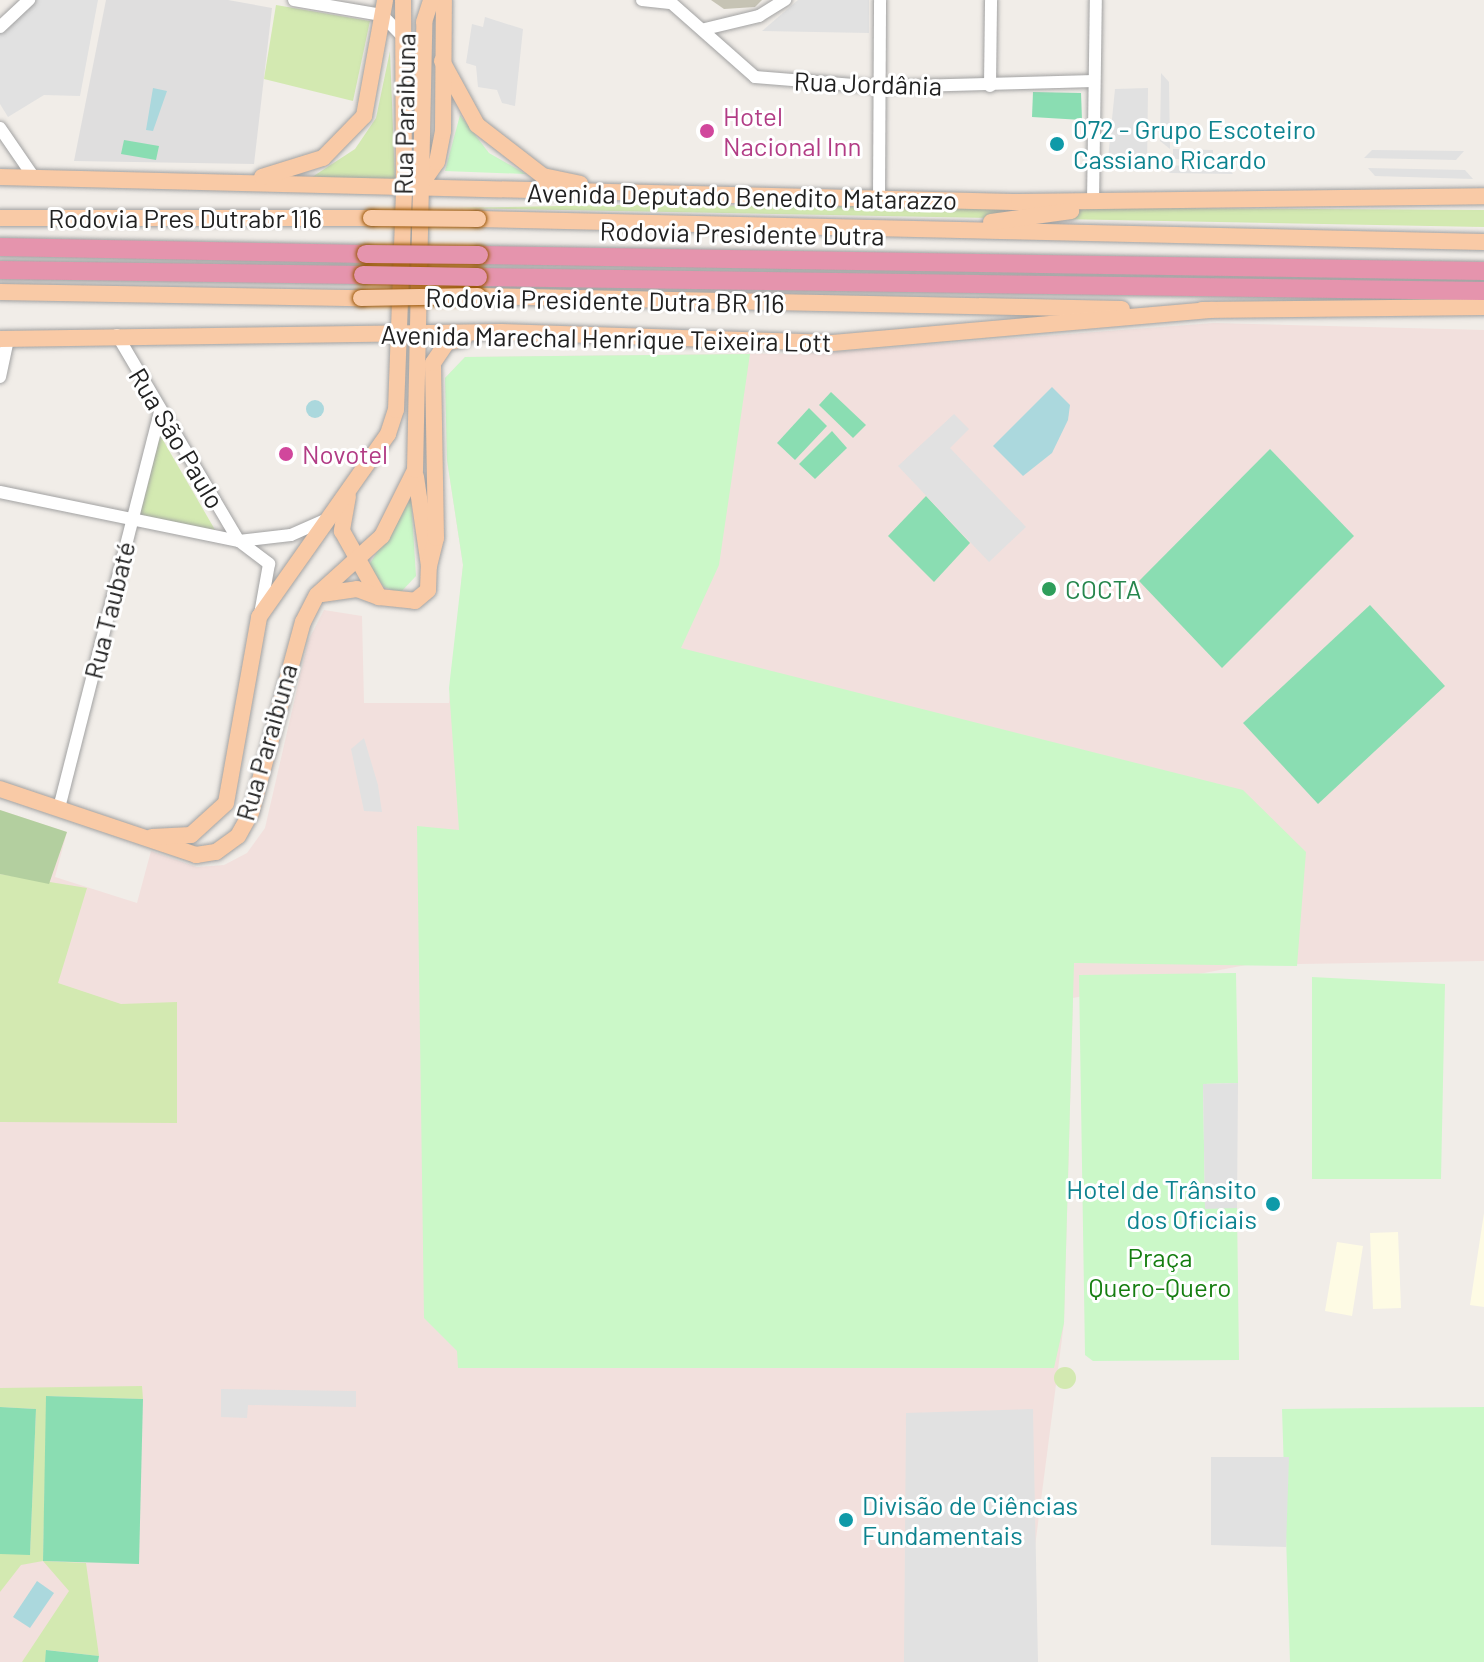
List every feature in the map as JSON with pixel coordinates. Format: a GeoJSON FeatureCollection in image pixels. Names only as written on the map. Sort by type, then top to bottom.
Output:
{"type":"FeatureCollection","features":[{"type":"Feature","properties":{"kind":"highway","name":"Rodovia Presidente Dutra"},"geometry":{"type":"LineString","coordinates":[[0,247],[1484,271]]}},
{"type":"Feature","properties":{"kind":"highway","name":"Rodovia Presidente Dutra"},"geometry":{"type":"LineString","coordinates":[[0,270],[1484,291]]}},
{"type":"Feature","properties":{"kind":"main road","name":"Rua Paraibuna"},"geometry":{"type":"LineString","coordinates":[[138,838],[191,835],[226,803],[259,617],[324,520],[349,494],[380,453],[396,410],[393,334],[414,187],[403,0]]}},
{"type":"Feature","properties":{"kind":"main road"},"geometry":{"type":"LineString","coordinates":[[414,187],[437,162],[443,131],[444,2]]}},
{"type":"Feature","properties":{"kind":"main road"},"geometry":{"type":"LineString","coordinates":[[429,566],[415,470],[419,334],[414,187],[424,22],[444,2]]}},
{"type":"Feature","properties":{"kind":"main road"},"geometry":{"type":"LineString","coordinates":[[223,183],[296,171],[345,140],[373,93],[383,8]]}},
{"type":"Feature","properties":{"kind":"main road"},"geometry":{"type":"LineString","coordinates":[[442,61],[477,125],[512,155],[543,176],[617,192]]}},
{"type":"Feature","properties":{"kind":"main road","name":"Avenida Deputado Benedito Matarazzo"},"geometry":{"type":"LineString","coordinates":[[5,178],[1093,203],[1484,196]]}},
{"type":"Feature","properties":{"kind":"main road"},"geometry":{"type":"LineString","coordinates":[[943,229],[1132,202]]}},
{"type":"Feature","properties":{"kind":"main road","name":"Rodovia Pres Dutrabr 116"},"geometry":{"type":"LineString","coordinates":[[0,218],[478,219],[943,229]]}},
{"type":"Feature","properties":{"kind":"main road"},"geometry":{"type":"LineString","coordinates":[[943,229],[1484,242]]}},
{"type":"Feature","properties":{"kind":"main road","name":"Rodovia Presidente Dutra BR 116"},"geometry":{"type":"LineString","coordinates":[[0,292],[361,298],[478,296],[1211,310]]}},
{"type":"Feature","properties":{"kind":"main road"},"geometry":{"type":"LineString","coordinates":[[1211,310],[1484,307]]}},
{"type":"Feature","properties":{"kind":"main road","name":"Avenida Marechal Henrique Teixeira Lott"},"geometry":{"type":"LineString","coordinates":[[4,339],[117,335],[501,332],[832,343],[1211,310]]}},
{"type":"Feature","properties":{"kind":"main road"},"geometry":{"type":"LineString","coordinates":[[317,595],[357,589],[379,597],[422,597],[436,538],[433,363],[447,342],[501,332]]}},
{"type":"Feature","properties":{"kind":"main road"},"geometry":{"type":"LineString","coordinates":[[317,595],[357,560],[400,510],[415,470]]}},
{"type":"Feature","properties":{"kind":"main road"},"geometry":{"type":"LineString","coordinates":[[349,494],[342,531],[379,597]]}},
{"type":"Feature","properties":{"kind":"main road","name":"Rua Paraibuna"},"geometry":{"type":"LineString","coordinates":[[138,838],[196,855],[216,852],[238,836],[317,595]]}},
{"type":"Feature","properties":{"kind":"main road"},"geometry":{"type":"LineString","coordinates":[[0,789],[138,838]]}},
{"type":"Feature","properties":{"kind":"street"},"geometry":{"type":"LineString","coordinates":[[0,27],[29,0]]}},
{"type":"Feature","properties":{"kind":"street"},"geometry":{"type":"LineString","coordinates":[[294,0],[383,8],[406,42]]}},
{"type":"Feature","properties":{"kind":"street"},"geometry":{"type":"LineString","coordinates":[[705,29],[759,16],[785,0]]}},
{"type":"Feature","properties":{"kind":"street"},"geometry":{"type":"LineString","coordinates":[[879,200],[880,0]]}},
{"type":"Feature","properties":{"kind":"street"},"geometry":{"type":"LineString","coordinates":[[990,86],[991,0]]}},
{"type":"Feature","properties":{"kind":"street"},"geometry":{"type":"LineString","coordinates":[[1093,203],[1096,0]]}},
{"type":"Feature","properties":{"kind":"street","name":"Rua Jordânia"},"geometry":{"type":"LineString","coordinates":[[650,1],[669,1],[705,29],[755,77],[879,87],[1094,81]]}},
{"type":"Feature","properties":{"kind":"street"},"geometry":{"type":"LineString","coordinates":[[0,128],[18,159],[35,179]]}},
{"type":"Feature","properties":{"kind":"street"},"geometry":{"type":"LineString","coordinates":[[5,178],[18,159]]}},
{"type":"Feature","properties":{"kind":"street","name":"Rua São Paulo"},"geometry":{"type":"LineString","coordinates":[[117,335],[239,541]]}},
{"type":"Feature","properties":{"kind":"street"},"geometry":{"type":"LineString","coordinates":[[0,377],[4,339]]}},
{"type":"Feature","properties":{"kind":"street","name":"Rua Taubaté"},"geometry":{"type":"LineString","coordinates":[[59,808],[160,412]]}},
{"type":"Feature","properties":{"kind":"street"},"geometry":{"type":"LineString","coordinates":[[0,492],[131,523],[239,541],[291,535],[324,520]]}},
{"type":"Feature","properties":{"kind":"street","name":"Rua Paraibuna"},"geometry":{"type":"LineString","coordinates":[[239,541],[269,564],[259,617]]}},
{"type":"Feature","properties":{"kind":"shaded area"},"geometry":{"type":"Polygon","coordinates":[[[35,0],[98,0],[80,96],[44,95],[8,117],[0,104],[0,32],[35,0]]]}},
{"type":"Feature","properties":{"kind":"shaded area"},"geometry":{"type":"Polygon","coordinates":[[[106,0],[228,0],[272,8],[254,164],[74,161],[106,0]]]}},
{"type":"Feature","properties":{"kind":"shaded area"},"geometry":{"type":"Polygon","coordinates":[[[711,0],[762,0],[755,7],[724,9],[711,0]]]}},
{"type":"Feature","properties":{"kind":"shaded area"},"geometry":{"type":"Polygon","coordinates":[[[798,0],[869,0],[869,33],[762,31],[798,0]]]}},
{"type":"Feature","properties":{"kind":"shaded area"},"geometry":{"type":"Polygon","coordinates":[[[485,17],[523,29],[515,106],[502,103],[497,90],[478,87],[476,66],[466,63],[472,24],[483,27],[485,17]]]}},
{"type":"Feature","properties":{"kind":"shaded area"},"geometry":{"type":"Polygon","coordinates":[[[1161,73],[1169,82],[1170,149],[1160,141],[1161,73]]]}},
{"type":"Feature","properties":{"kind":"shaded area"},"geometry":{"type":"Polygon","coordinates":[[[1148,88],[1147,172],[1107,169],[1115,89],[1148,88]]]}},
{"type":"Feature","properties":{"kind":"shaded area"},"geometry":{"type":"Polygon","coordinates":[[[1173,149],[1213,150],[1213,159],[1173,159],[1173,149]]]}},
{"type":"Feature","properties":{"kind":"shaded area"},"geometry":{"type":"Polygon","coordinates":[[[1372,150],[1464,151],[1456,160],[1364,158],[1372,150]]]}},
{"type":"Feature","properties":{"kind":"shaded area"},"geometry":{"type":"Polygon","coordinates":[[[1161,165],[1227,167],[1233,174],[1170,173],[1161,165]]]}},
{"type":"Feature","properties":{"kind":"shaded area"},"geometry":{"type":"Polygon","coordinates":[[[1368,168],[1465,170],[1473,179],[1375,176],[1368,168]]]}},
{"type":"Feature","properties":{"kind":"shaded area"},"geometry":{"type":"Polygon","coordinates":[[[1213,323],[1484,330],[1484,961],[1246,965],[1073,998],[1064,1323],[1020,1662],[0,1662],[0,810],[67,832],[55,877],[137,903],[151,851],[197,867],[224,865],[247,853],[265,828],[308,641],[324,610],[362,616],[364,703],[449,703],[463,565],[447,460],[445,378],[465,357],[819,353],[1213,323]]]}},
{"type":"Feature","properties":{"kind":"shaded area"},"geometry":{"type":"Polygon","coordinates":[[[954,414],[969,429],[950,448],[1026,527],[989,562],[898,466],[954,414]]]}},
{"type":"Feature","properties":{"kind":"shaded area"},"geometry":{"type":"Polygon","coordinates":[[[364,738],[378,785],[382,812],[364,811],[351,749],[364,738]]]}},
{"type":"Feature","properties":{"kind":"shaded area"},"geometry":{"type":"Polygon","coordinates":[[[1238,1083],[1237,1208],[1205,1209],[1203,1084],[1238,1083]]]}},
{"type":"Feature","properties":{"kind":"shaded area"},"geometry":{"type":"Polygon","coordinates":[[[1484,1213],[1484,1307],[1470,1305],[1484,1213]]]}},
{"type":"Feature","properties":{"kind":"shaded area"},"geometry":{"type":"Polygon","coordinates":[[[1398,1232],[1401,1308],[1373,1309],[1370,1233],[1398,1232]]]}},
{"type":"Feature","properties":{"kind":"shaded area"},"geometry":{"type":"Polygon","coordinates":[[[1337,1242],[1363,1246],[1352,1316],[1325,1311],[1337,1242]]]}},
{"type":"Feature","properties":{"kind":"shaded area"},"geometry":{"type":"Polygon","coordinates":[[[221,1389],[356,1391],[356,1407],[248,1405],[247,1418],[221,1417],[221,1389]]]}},
{"type":"Feature","properties":{"kind":"shaded area"},"geometry":{"type":"Polygon","coordinates":[[[1033,1409],[1038,1662],[904,1662],[906,1413],[1033,1409]]]}},
{"type":"Feature","properties":{"kind":"shaded area"},"geometry":{"type":"Polygon","coordinates":[[[1211,1457],[1289,1457],[1286,1547],[1211,1545],[1211,1457]]]}},
{"type":"Feature","properties":{"kind":"green space"},"geometry":{"type":"Polygon","coordinates":[[[276,5],[370,21],[353,101],[264,79],[276,5]]]}},
{"type":"Feature","properties":{"kind":"green space"},"geometry":{"type":"Polygon","coordinates":[[[390,51],[395,181],[306,181],[355,149],[376,118],[390,51]]]}},
{"type":"Feature","properties":{"kind":"green space"},"geometry":{"type":"Polygon","coordinates":[[[1033,92],[1081,93],[1082,120],[1032,117],[1033,92]]]}},
{"type":"Feature","properties":{"kind":"green space"},"geometry":{"type":"Polygon","coordinates":[[[460,115],[489,153],[526,174],[445,171],[460,115]]]}},
{"type":"Feature","properties":{"kind":"green space"},"geometry":{"type":"Polygon","coordinates":[[[124,140],[159,146],[156,160],[121,154],[124,140]]]}},
{"type":"Feature","properties":{"kind":"green space"},"geometry":{"type":"Polygon","coordinates":[[[614,205],[1484,210],[1484,227],[454,208],[614,205]]]}},
{"type":"Feature","properties":{"kind":"green space"},"geometry":{"type":"Polygon","coordinates":[[[750,354],[719,565],[681,648],[1243,790],[1306,852],[1297,966],[1074,963],[1064,1323],[1054,1368],[458,1368],[457,1351],[424,1318],[417,826],[459,830],[449,688],[463,565],[447,460],[445,378],[465,357],[750,354]]]}},
{"type":"Feature","properties":{"kind":"green space"},"geometry":{"type":"Polygon","coordinates":[[[831,392],[866,425],[853,438],[819,405],[831,392]]]}},
{"type":"Feature","properties":{"kind":"green space"},"geometry":{"type":"Polygon","coordinates":[[[809,408],[827,426],[795,460],[777,443],[809,408]]]}},
{"type":"Feature","properties":{"kind":"green space"},"geometry":{"type":"Polygon","coordinates":[[[832,431],[847,448],[815,479],[799,464],[832,431]]]}},
{"type":"Feature","properties":{"kind":"green space"},"geometry":{"type":"Polygon","coordinates":[[[160,435],[218,535],[139,519],[160,435]]]}},
{"type":"Feature","properties":{"kind":"green space"},"geometry":{"type":"Polygon","coordinates":[[[1270,449],[1354,536],[1222,668],[1139,581],[1270,449]]]}},
{"type":"Feature","properties":{"kind":"green space"},"geometry":{"type":"Polygon","coordinates":[[[926,496],[970,543],[934,582],[888,536],[926,496]]]}},
{"type":"Feature","properties":{"kind":"green space"},"geometry":{"type":"Polygon","coordinates":[[[411,498],[416,576],[400,593],[384,587],[369,565],[411,498]]]}},
{"type":"Feature","properties":{"kind":"green space"},"geometry":{"type":"Polygon","coordinates":[[[1370,605],[1445,686],[1318,804],[1243,723],[1370,605]]]}},
{"type":"Feature","properties":{"kind":"green space"},"geometry":{"type":"Polygon","coordinates":[[[0,810],[67,832],[49,884],[0,874],[0,810]]]}},
{"type":"Feature","properties":{"kind":"green space"},"geometry":{"type":"Polygon","coordinates":[[[0,874],[87,888],[58,983],[121,1004],[177,1002],[177,1123],[0,1122],[0,874]]]}},
{"type":"Feature","properties":{"kind":"green space","name":"Praça Quero-Quero"},"geometry":{"type":"Polygon","coordinates":[[[1236,973],[1238,1083],[1203,1084],[1205,1208],[1237,1208],[1239,1360],[1093,1361],[1085,1355],[1079,975],[1236,973]]]}},
{"type":"Feature","properties":{"kind":"green space"},"geometry":{"type":"Polygon","coordinates":[[[1312,977],[1445,984],[1441,1179],[1312,1179],[1312,977]]]}},
{"type":"Feature","properties":{"kind":"green space"},"geometry":{"type":"Polygon","coordinates":[[[1065,1367],[1073,1370],[1076,1378],[1073,1386],[1065,1389],[1057,1386],[1054,1378],[1057,1370],[1065,1367]]]}},
{"type":"Feature","properties":{"kind":"green space"},"geometry":{"type":"Polygon","coordinates":[[[142,1386],[143,1399],[47,1396],[43,1561],[21,1565],[0,1592],[0,1554],[30,1554],[36,1409],[0,1407],[0,1388],[142,1386]]]}},
{"type":"Feature","properties":{"kind":"green space"},"geometry":{"type":"Polygon","coordinates":[[[46,1396],[143,1399],[139,1564],[43,1561],[46,1396]]]}},
{"type":"Feature","properties":{"kind":"green space"},"geometry":{"type":"Polygon","coordinates":[[[0,1407],[36,1409],[30,1555],[0,1554],[0,1407]]]}},
{"type":"Feature","properties":{"kind":"green space"},"geometry":{"type":"Polygon","coordinates":[[[1484,1407],[1484,1662],[1290,1662],[1282,1409],[1484,1407]]]}},
{"type":"Feature","properties":{"kind":"green space"},"geometry":{"type":"Polygon","coordinates":[[[43,1561],[86,1563],[99,1656],[47,1650],[45,1662],[22,1662],[69,1591],[43,1561]]]}},
{"type":"Feature","properties":{"kind":"green space"},"geometry":{"type":"Polygon","coordinates":[[[46,1650],[99,1656],[98,1662],[45,1662],[46,1650]]]}},
{"type":"Feature","properties":{"kind":"water"},"geometry":{"type":"Polygon","coordinates":[[[153,88],[167,91],[153,131],[146,130],[153,88]]]}},
{"type":"Feature","properties":{"kind":"water"},"geometry":{"type":"Polygon","coordinates":[[[1052,387],[1070,405],[1068,420],[1052,453],[1023,476],[993,446],[1052,387]]]}},
{"type":"Feature","properties":{"kind":"water"},"geometry":{"type":"Polygon","coordinates":[[[311,400],[319,400],[324,409],[322,416],[311,418],[306,413],[306,405],[311,400]]]}},
{"type":"Feature","properties":{"kind":"water"},"geometry":{"type":"Polygon","coordinates":[[[37,1581],[54,1593],[30,1628],[13,1617],[37,1581]]]}},
{"type":"Feature","properties":{"kind":"place","name":"Hotel Nacional Inn"},"geometry":{"type":"Point","coordinates":[707,131]}},
{"type":"Feature","properties":{"kind":"place","name":"072 - Grupo Escoteiro Cassiano Ricardo"},"geometry":{"type":"Point","coordinates":[1057,144]}},
{"type":"Feature","properties":{"kind":"place","name":"Novotel"},"geometry":{"type":"Point","coordinates":[286,454]}},
{"type":"Feature","properties":{"kind":"place","name":"COCTA"},"geometry":{"type":"Point","coordinates":[1049,589]}},
{"type":"Feature","properties":{"kind":"place","name":"Hotel de Trânsito dos Oficiais"},"geometry":{"type":"Point","coordinates":[1273,1204]}},
{"type":"Feature","properties":{"kind":"place","name":"Divisão de Ciências Fundamentais"},"geometry":{"type":"Point","coordinates":[846,1520]}}]}
